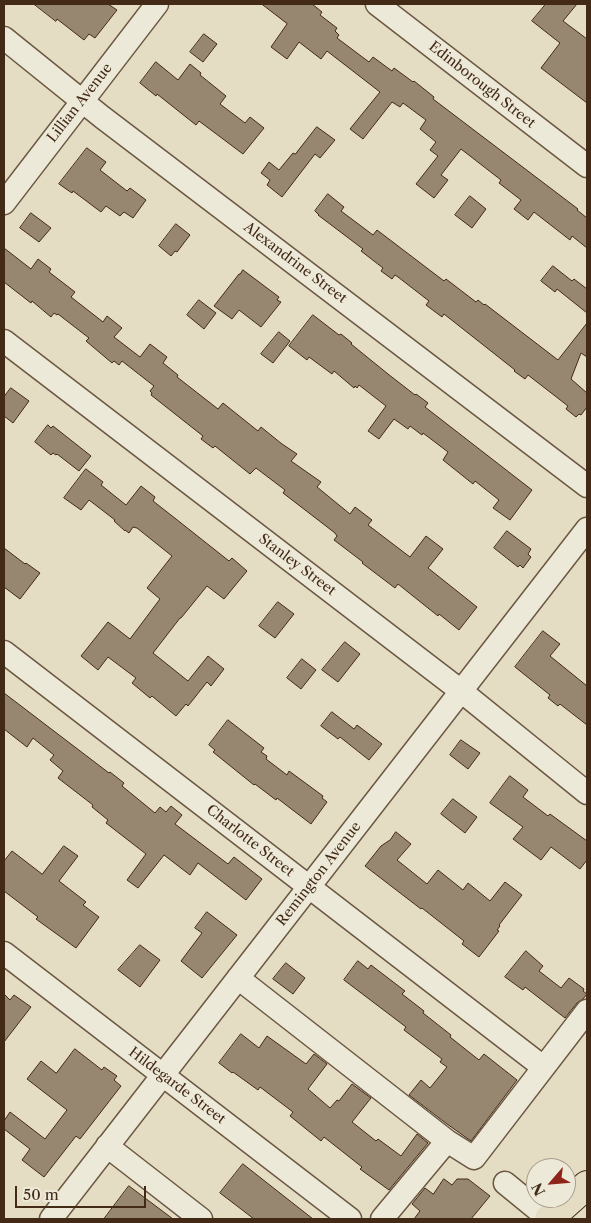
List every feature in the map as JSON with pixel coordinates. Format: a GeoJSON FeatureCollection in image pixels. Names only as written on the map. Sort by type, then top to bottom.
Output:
{"type":"FeatureCollection","features":[{"type":"Feature","properties":{"kind":"main road"},"geometry":{"type":"LineString","coordinates":[[549,1219],[587,1186]]}},
{"type":"Feature","properties":{"kind":"street","name":"Lillian Avenue"},"geometry":{"type":"LineString","coordinates":[[4,203],[157,4]]}},
{"type":"Feature","properties":{"kind":"street","name":"Edinborough Street"},"geometry":{"type":"LineString","coordinates":[[377,4],[587,166]]}},
{"type":"Feature","properties":{"kind":"street","name":"Alexandrine Street"},"geometry":{"type":"LineString","coordinates":[[4,38],[82,101],[587,486]]}},
{"type":"Feature","properties":{"kind":"street","name":"Stanley Street"},"geometry":{"type":"LineString","coordinates":[[4,341],[461,691],[587,793]]}},
{"type":"Feature","properties":{"kind":"street","name":"Remington Avenue"},"geometry":{"type":"LineString","coordinates":[[51,1219],[587,529]]}},
{"type":"Feature","properties":{"kind":"street","name":"Charlotte Street"},"geometry":{"type":"LineString","coordinates":[[4,652],[543,1067]]}},
{"type":"Feature","properties":{"kind":"street","name":"Hildegarde Street"},"geometry":{"type":"LineString","coordinates":[[4,953],[350,1219]]}},
{"type":"Feature","properties":{"kind":"street"},"geometry":{"type":"LineString","coordinates":[[238,978],[447,1141],[474,1158],[587,1010]]}},
{"type":"Feature","properties":{"kind":"street"},"geometry":{"type":"LineString","coordinates":[[382,1219],[447,1141]]}},
{"type":"Feature","properties":{"kind":"street"},"geometry":{"type":"LineString","coordinates":[[107,1146],[201,1219]]}},
{"type":"Feature","properties":{"kind":"street"},"geometry":{"type":"LineString","coordinates":[[505,1183],[549,1219]]}},
{"type":"Feature","properties":{"kind":"building"},"geometry":{"type":"Polygon","coordinates":[[[34,4],[108,4],[117,10],[95,38],[89,34],[84,40],[34,4]]]}},
{"type":"Feature","properties":{"kind":"building"},"geometry":{"type":"Polygon","coordinates":[[[262,4],[312,4],[322,12],[320,15],[337,28],[335,31],[339,35],[337,38],[369,62],[373,57],[392,71],[394,68],[414,81],[434,97],[433,99],[578,209],[587,218],[587,248],[572,236],[570,240],[534,212],[528,220],[514,209],[521,200],[499,183],[501,180],[461,149],[441,175],[448,180],[434,198],[416,184],[438,156],[430,150],[436,142],[420,129],[426,120],[403,103],[400,107],[392,102],[363,139],[350,129],[380,92],[327,51],[321,59],[299,42],[287,59],[271,47],[287,24],[262,4]]]}},
{"type":"Feature","properties":{"kind":"building"},"geometry":{"type":"Polygon","coordinates":[[[546,4],[577,4],[563,21],[587,39],[587,103],[541,68],[560,43],[532,21],[546,4]]]}},
{"type":"Feature","properties":{"kind":"building"},"geometry":{"type":"Polygon","coordinates":[[[204,34],[217,44],[203,62],[190,52],[204,34]]]}},
{"type":"Feature","properties":{"kind":"building"},"geometry":{"type":"Polygon","coordinates":[[[156,62],[178,80],[190,64],[201,73],[200,75],[226,96],[220,104],[245,123],[250,117],[264,128],[243,154],[199,121],[196,125],[140,83],[156,62]]]}},
{"type":"Feature","properties":{"kind":"building"},"geometry":{"type":"Polygon","coordinates":[[[317,127],[335,140],[320,158],[315,154],[282,197],[267,185],[270,180],[261,173],[269,162],[279,170],[317,127]]]}},
{"type":"Feature","properties":{"kind":"building"},"geometry":{"type":"Polygon","coordinates":[[[87,148],[106,162],[100,170],[127,191],[130,188],[146,200],[133,218],[124,212],[120,216],[106,206],[101,212],[73,191],[72,193],[59,184],[87,148]]]}},
{"type":"Feature","properties":{"kind":"building"},"geometry":{"type":"Polygon","coordinates":[[[328,194],[344,207],[341,211],[373,235],[377,230],[444,281],[446,279],[476,302],[478,300],[485,304],[558,360],[587,323],[587,357],[581,353],[571,379],[587,393],[587,407],[581,415],[579,414],[576,417],[566,409],[568,406],[528,375],[525,379],[444,314],[442,317],[426,305],[429,301],[398,277],[395,275],[392,279],[381,271],[383,268],[361,251],[363,249],[315,211],[328,194]]]}},
{"type":"Feature","properties":{"kind":"building"},"geometry":{"type":"Polygon","coordinates":[[[470,196],[486,209],[472,228],[455,215],[470,196]]]}},
{"type":"Feature","properties":{"kind":"building"},"geometry":{"type":"Polygon","coordinates":[[[31,213],[51,228],[39,242],[20,228],[31,213]]]}},
{"type":"Feature","properties":{"kind":"building"},"geometry":{"type":"Polygon","coordinates":[[[176,224],[190,235],[177,252],[175,251],[171,256],[159,246],[176,224]]]}},
{"type":"Feature","properties":{"kind":"building"},"geometry":{"type":"Polygon","coordinates":[[[4,248],[31,269],[38,259],[51,269],[49,272],[75,292],[71,297],[103,322],[107,316],[122,328],[114,337],[140,357],[150,344],[167,357],[163,363],[178,375],[177,377],[218,409],[223,403],[258,431],[261,427],[297,454],[291,461],[321,482],[317,487],[350,514],[355,507],[372,520],[368,525],[410,557],[426,536],[443,549],[428,568],[477,607],[459,630],[398,584],[395,588],[362,563],[334,540],[337,536],[335,533],[283,493],[285,490],[256,468],[250,474],[215,446],[213,448],[201,439],[203,436],[151,395],[150,391],[154,386],[122,361],[119,365],[114,361],[112,363],[86,341],[89,338],[58,314],[54,313],[51,317],[4,282],[4,248]]]}},
{"type":"Feature","properties":{"kind":"building"},"geometry":{"type":"Polygon","coordinates":[[[553,266],[572,281],[574,279],[587,289],[587,313],[557,289],[555,292],[541,281],[553,266]]]}},
{"type":"Feature","properties":{"kind":"building"},"geometry":{"type":"Polygon","coordinates":[[[243,270],[279,297],[277,300],[281,302],[261,327],[239,310],[232,319],[214,306],[243,270]]]}},
{"type":"Feature","properties":{"kind":"building"},"geometry":{"type":"Polygon","coordinates":[[[199,300],[216,313],[204,329],[187,315],[199,300]]]}},
{"type":"Feature","properties":{"kind":"building"},"geometry":{"type":"Polygon","coordinates":[[[313,315],[339,335],[341,334],[388,374],[428,403],[425,407],[532,490],[510,520],[493,508],[499,500],[475,481],[473,484],[443,460],[448,452],[423,433],[422,435],[410,426],[408,429],[394,419],[379,439],[368,431],[386,406],[359,385],[357,388],[355,386],[354,388],[334,371],[332,374],[309,357],[307,360],[289,346],[313,315]]]}},
{"type":"Feature","properties":{"kind":"building"},"geometry":{"type":"Polygon","coordinates":[[[279,332],[290,341],[273,363],[261,354],[279,332]]]}},
{"type":"Feature","properties":{"kind":"building"},"geometry":{"type":"Polygon","coordinates":[[[11,388],[29,401],[13,423],[4,416],[4,397],[11,388]]]}},
{"type":"Feature","properties":{"kind":"building"},"geometry":{"type":"Polygon","coordinates":[[[48,425],[51,428],[53,426],[91,456],[79,471],[57,454],[53,453],[51,455],[35,442],[48,425]]]}},
{"type":"Feature","properties":{"kind":"building"},"geometry":{"type":"Polygon","coordinates":[[[86,469],[103,482],[101,485],[126,505],[141,486],[155,497],[153,501],[229,561],[232,558],[247,571],[224,599],[207,586],[153,653],[188,681],[208,656],[224,669],[211,686],[207,682],[188,706],[186,704],[176,716],[152,696],[150,698],[132,683],[136,678],[108,657],[98,670],[81,656],[108,622],[130,639],[160,599],[147,588],[172,556],[137,528],[133,527],[129,533],[125,531],[115,520],[89,500],[81,510],[64,498],[86,469]]]}},
{"type":"Feature","properties":{"kind":"building"},"geometry":{"type":"Polygon","coordinates":[[[507,531],[531,549],[528,554],[531,557],[523,568],[520,565],[518,567],[494,548],[507,531]]]}},
{"type":"Feature","properties":{"kind":"building"},"geometry":{"type":"Polygon","coordinates":[[[4,548],[40,573],[20,599],[4,587],[4,548]]]}},
{"type":"Feature","properties":{"kind":"building"},"geometry":{"type":"Polygon","coordinates":[[[278,602],[294,614],[275,638],[259,626],[278,602]]]}},
{"type":"Feature","properties":{"kind":"building"},"geometry":{"type":"Polygon","coordinates":[[[543,631],[560,644],[550,656],[587,686],[587,725],[560,704],[558,706],[548,698],[550,695],[515,667],[543,631]]]}},
{"type":"Feature","properties":{"kind":"building"},"geometry":{"type":"Polygon","coordinates":[[[345,642],[360,654],[338,682],[322,670],[345,642]]]}},
{"type":"Feature","properties":{"kind":"building"},"geometry":{"type":"Polygon","coordinates":[[[302,659],[316,670],[301,689],[287,678],[302,659]]]}},
{"type":"Feature","properties":{"kind":"building"},"geometry":{"type":"Polygon","coordinates":[[[4,693],[124,783],[122,786],[155,813],[160,807],[166,812],[171,806],[182,815],[175,824],[228,864],[234,857],[262,879],[246,900],[198,863],[190,875],[164,855],[138,888],[127,880],[146,854],[106,823],[108,820],[92,807],[93,805],[58,778],[63,771],[50,760],[54,755],[33,738],[27,747],[4,729],[4,693]]]}},
{"type":"Feature","properties":{"kind":"building"},"geometry":{"type":"Polygon","coordinates":[[[332,712],[354,729],[357,725],[382,744],[369,760],[340,737],[338,739],[321,726],[332,712]]]}},
{"type":"Feature","properties":{"kind":"building"},"geometry":{"type":"Polygon","coordinates":[[[228,720],[264,748],[261,752],[267,756],[266,759],[287,775],[289,771],[323,796],[322,798],[327,802],[311,824],[277,798],[276,800],[254,785],[213,752],[215,750],[209,745],[228,720]]]}},
{"type":"Feature","properties":{"kind":"building"},"geometry":{"type":"Polygon","coordinates":[[[461,740],[480,753],[468,769],[450,755],[461,740]]]}},
{"type":"Feature","properties":{"kind":"building"},"geometry":{"type":"Polygon","coordinates":[[[510,776],[528,790],[523,797],[587,841],[587,860],[580,869],[551,847],[541,860],[513,839],[523,827],[490,803],[510,776]]]}},
{"type":"Feature","properties":{"kind":"building"},"geometry":{"type":"Polygon","coordinates":[[[453,799],[477,817],[465,833],[441,814],[453,799]]]}},
{"type":"Feature","properties":{"kind":"building"},"geometry":{"type":"Polygon","coordinates":[[[396,832],[411,844],[397,860],[427,884],[438,870],[463,890],[468,883],[490,901],[505,882],[522,895],[499,925],[497,930],[499,931],[479,957],[462,944],[464,941],[365,866],[381,846],[390,840],[396,832]]]}},
{"type":"Feature","properties":{"kind":"building"},"geometry":{"type":"Polygon","coordinates":[[[64,846],[78,856],[59,881],[86,902],[83,905],[99,917],[76,948],[36,919],[38,917],[4,891],[4,861],[12,851],[42,874],[64,846]]]}},
{"type":"Feature","properties":{"kind":"building"},"geometry":{"type":"Polygon","coordinates":[[[207,912],[237,935],[202,978],[181,961],[202,933],[195,928],[207,912]]]}},
{"type":"Feature","properties":{"kind":"building"},"geometry":{"type":"Polygon","coordinates":[[[140,945],[160,960],[140,987],[118,970],[140,945]]]}},
{"type":"Feature","properties":{"kind":"building"},"geometry":{"type":"Polygon","coordinates":[[[526,951],[543,966],[539,971],[561,988],[569,978],[584,989],[583,991],[587,994],[565,1018],[525,987],[523,990],[505,977],[526,951]]]}},
{"type":"Feature","properties":{"kind":"building"},"geometry":{"type":"Polygon","coordinates":[[[358,961],[368,969],[371,965],[405,991],[402,994],[479,1060],[484,1054],[517,1080],[471,1141],[409,1095],[421,1080],[430,1088],[447,1067],[440,1062],[442,1059],[404,1030],[406,1027],[344,980],[358,961]]]}},
{"type":"Feature","properties":{"kind":"building"},"geometry":{"type":"Polygon","coordinates":[[[286,963],[305,978],[293,994],[273,979],[286,963]]]}},
{"type":"Feature","properties":{"kind":"building"},"geometry":{"type":"Polygon","coordinates":[[[4,994],[10,1000],[14,995],[31,1007],[4,1042],[4,994]]]}},
{"type":"Feature","properties":{"kind":"building"},"geometry":{"type":"Polygon","coordinates":[[[241,1034],[259,1048],[267,1036],[306,1064],[314,1054],[327,1064],[308,1089],[330,1108],[337,1100],[339,1101],[352,1084],[371,1098],[352,1122],[376,1141],[378,1139],[401,1156],[417,1134],[428,1143],[389,1190],[360,1169],[362,1167],[324,1137],[321,1141],[290,1116],[293,1112],[260,1087],[258,1090],[219,1063],[241,1034]]]}},
{"type":"Feature","properties":{"kind":"building"},"geometry":{"type":"Polygon","coordinates":[[[75,1049],[102,1070],[104,1067],[117,1076],[114,1080],[121,1086],[80,1139],[76,1136],[44,1177],[22,1160],[30,1149],[4,1129],[4,1121],[10,1112],[45,1139],[67,1110],[27,1079],[41,1061],[56,1073],[75,1049]]]}},
{"type":"Feature","properties":{"kind":"building"},"geometry":{"type":"Polygon","coordinates":[[[243,1164],[313,1219],[254,1219],[220,1193],[243,1164]]]}},
{"type":"Feature","properties":{"kind":"building"},"geometry":{"type":"Polygon","coordinates":[[[444,1179],[452,1185],[457,1179],[468,1179],[490,1196],[471,1219],[414,1219],[420,1211],[412,1204],[425,1188],[433,1194],[444,1179]]]}},
{"type":"Feature","properties":{"kind":"building"},"geometry":{"type":"Polygon","coordinates":[[[129,1186],[173,1219],[104,1219],[129,1186]]]}}]}
